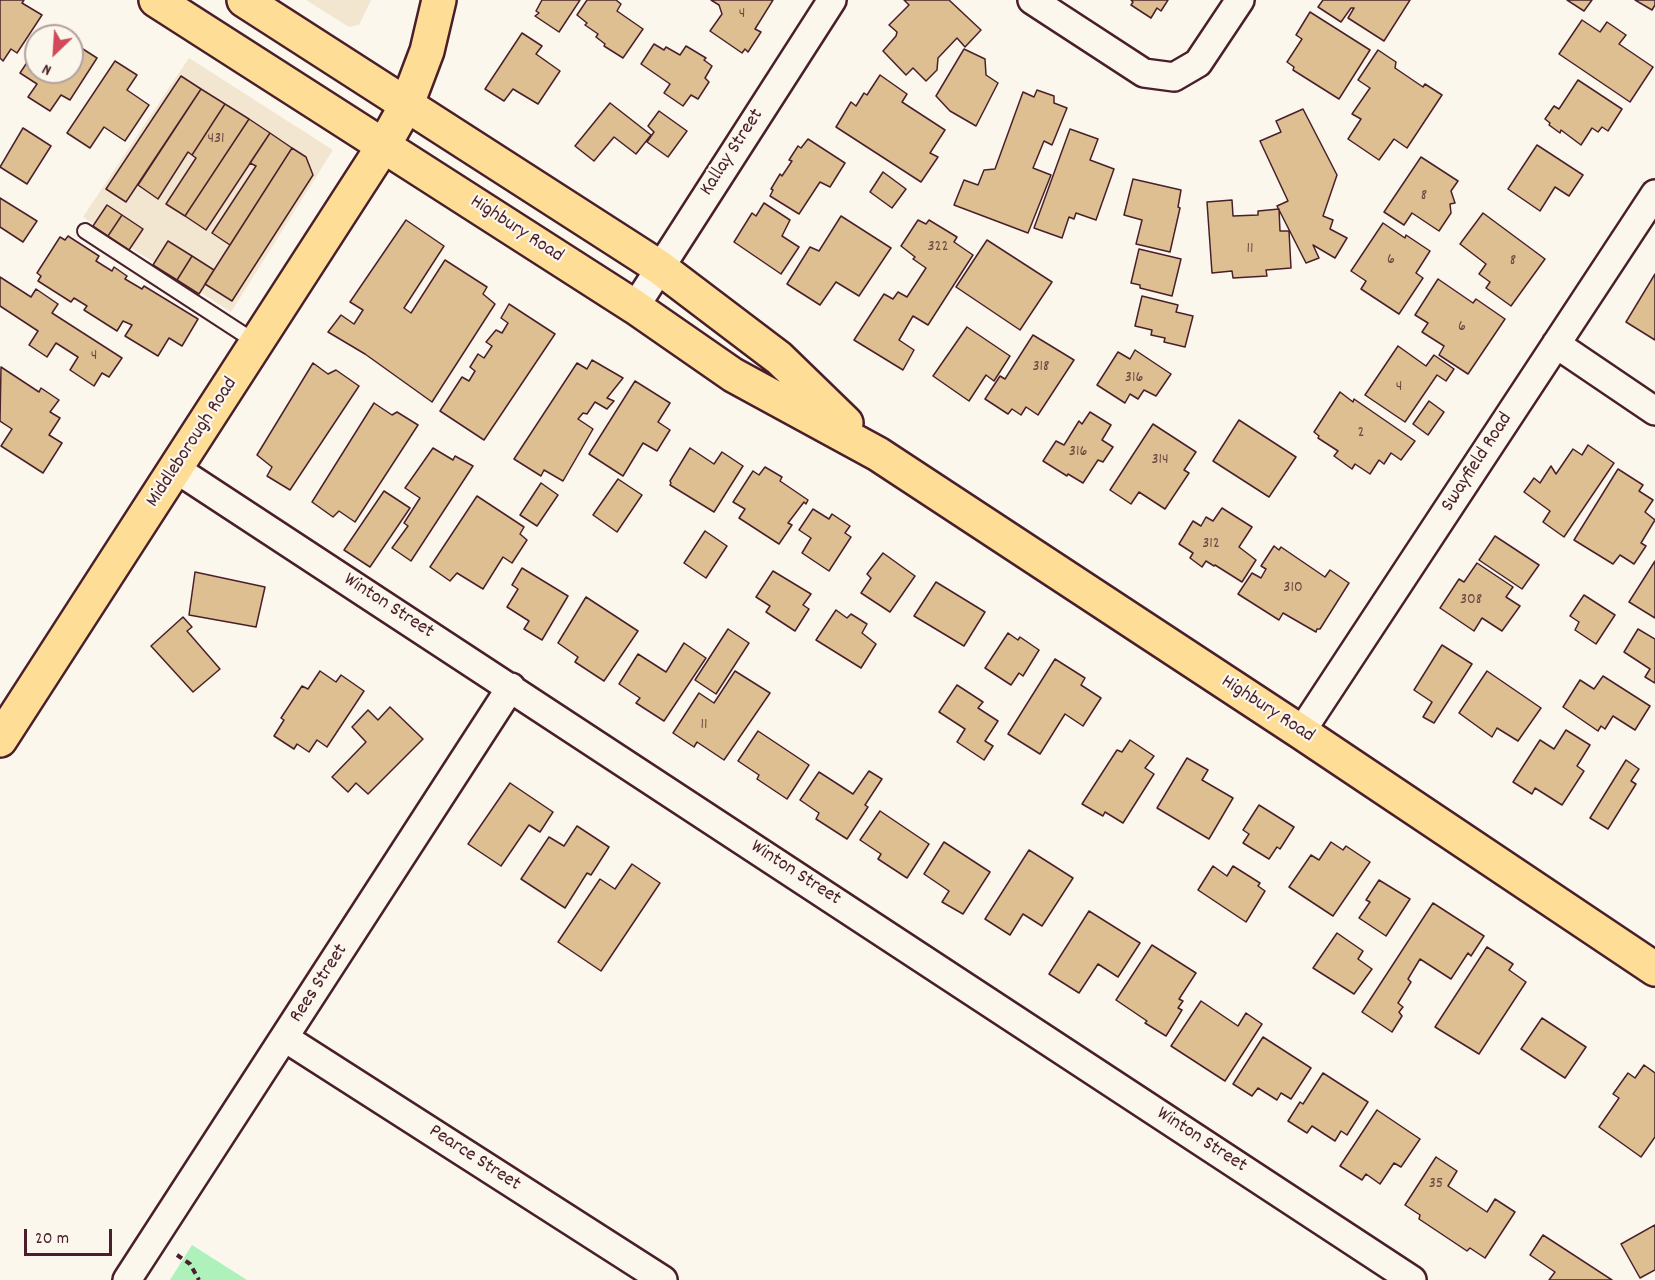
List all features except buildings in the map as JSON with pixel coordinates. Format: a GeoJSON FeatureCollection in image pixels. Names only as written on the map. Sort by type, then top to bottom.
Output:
{"type":"FeatureCollection","features":[{"type":"Feature","properties":{"kind":"main road","name":"Highbury Road"},"geometry":{"type":"LineString","coordinates":[[156,0],[635,307],[733,375],[878,454],[1301,732],[1655,969]]}},
{"type":"Feature","properties":{"kind":"main road","name":"Highbury Road"},"geometry":{"type":"LineString","coordinates":[[244,0],[659,267],[779,358],[878,454]]}},
{"type":"Feature","properties":{"kind":"main road","name":"Middleborough Road"},"geometry":{"type":"LineString","coordinates":[[0,739],[384,145],[407,104],[427,51],[439,0]]}},
{"type":"Feature","properties":{"kind":"street","name":"Kallay Street"},"geometry":{"type":"LineString","coordinates":[[635,307],[832,0]]}},
{"type":"Feature","properties":{"kind":"street"},"geometry":{"type":"LineString","coordinates":[[1032,0],[1144,73],[1174,77],[1198,63],[1240,0]]}},
{"type":"Feature","properties":{"kind":"street","name":"Swayfield Road"},"geometry":{"type":"LineString","coordinates":[[1301,732],[1655,194]]}},
{"type":"Feature","properties":{"kind":"street"},"geometry":{"type":"LineString","coordinates":[[1556,344],[1655,411]]}},
{"type":"Feature","properties":{"kind":"street","name":"Winton Street"},"geometry":{"type":"LineString","coordinates":[[176,469],[1412,1280]]}},
{"type":"Feature","properties":{"kind":"street","name":"Rees Street"},"geometry":{"type":"LineString","coordinates":[[127,1280],[511,687]]}},
{"type":"Feature","properties":{"kind":"street","name":"Pearce Street"},"geometry":{"type":"LineString","coordinates":[[285,1038],[663,1280]]}},
{"type":"Feature","properties":{"kind":"lane"},"geometry":{"type":"LineString","coordinates":[[85,231],[257,343]]}},
{"type":"Feature","properties":{"kind":"shaded area"},"geometry":{"type":"Polygon","coordinates":[[[306,0],[371,0],[359,25],[349,27],[306,0]]]}},
{"type":"Feature","properties":{"kind":"shaded area"},"geometry":{"type":"Polygon","coordinates":[[[189,58],[333,150],[231,312],[83,217],[189,58]]]}},
{"type":"Feature","properties":{"kind":"green space"},"geometry":{"type":"Polygon","coordinates":[[[192,1245],[247,1280],[170,1280],[192,1245]]]}}]}
